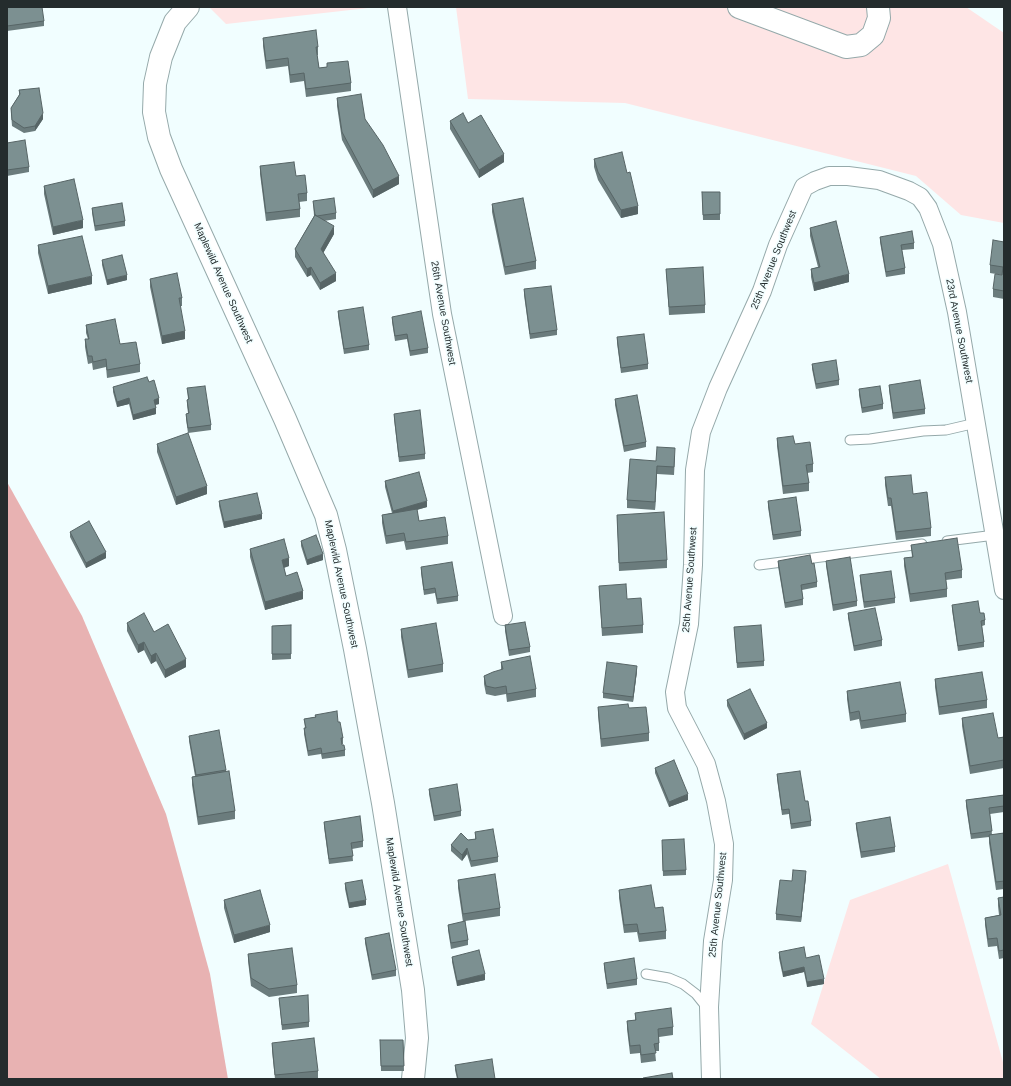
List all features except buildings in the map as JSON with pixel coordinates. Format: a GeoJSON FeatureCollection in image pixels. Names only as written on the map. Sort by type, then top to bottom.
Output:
{"type":"FeatureCollection","features":[{"type":"Feature","properties":{"kind":"street","name":"Maplewild Avenue Southwest"},"geometry":{"type":"LineString","coordinates":[[188,7],[175,22],[161,57],[155,84],[154,112],[159,137],[171,169],[282,411],[326,515],[335,550],[355,649],[383,803],[413,990],[417,1038],[413,1079]]}},
{"type":"Feature","properties":{"kind":"street","name":"26th Avenue Southwest"},"geometry":{"type":"LineString","coordinates":[[397,7],[442,314],[503,616]]}},
{"type":"Feature","properties":{"kind":"street"},"geometry":{"type":"LineString","coordinates":[[739,7],[846,47],[861,46],[873,35],[879,18],[878,7]]}},
{"type":"Feature","properties":{"kind":"street","name":"23rd Avenue Southwest"},"geometry":{"type":"LineString","coordinates":[[804,187],[829,176],[848,176],[879,180],[909,191],[920,197],[928,208],[942,244],[957,312],[1004,590]]}},
{"type":"Feature","properties":{"kind":"street","name":"25th Avenue Southwest"},"geometry":{"type":"LineString","coordinates":[[711,1079],[709,1010],[713,941],[723,880],[724,844],[716,801],[706,764],[677,708],[675,692],[690,624],[695,470],[701,432],[718,388],[762,291],[778,245],[804,187]]}},
{"type":"Feature","properties":{"kind":"lane"},"geometry":{"type":"LineString","coordinates":[[850,440],[870,439],[923,431],[946,430],[976,423]]}},
{"type":"Feature","properties":{"kind":"lane"},"geometry":{"type":"LineString","coordinates":[[759,565],[995,535]]}},
{"type":"Feature","properties":{"kind":"lane"},"geometry":{"type":"LineString","coordinates":[[646,974],[669,978],[683,984],[696,994],[709,1010]]}},
{"type":"Feature","properties":{"kind":"shaded area"},"geometry":{"type":"Polygon","coordinates":[[[209,7],[377,7],[226,24],[209,7]]]}},
{"type":"Feature","properties":{"kind":"shaded area"},"geometry":{"type":"Polygon","coordinates":[[[456,7],[966,7],[1004,33],[1004,223],[961,215],[916,176],[625,103],[468,99],[456,7]]]}},
{"type":"Feature","properties":{"kind":"shaded area"},"geometry":{"type":"Polygon","coordinates":[[[7,482],[82,616],[166,814],[210,974],[228,1079],[7,1079],[7,482]]]}},
{"type":"Feature","properties":{"kind":"shaded area"},"geometry":{"type":"Polygon","coordinates":[[[948,864],[1004,1066],[1004,1079],[881,1079],[811,1024],[850,900],[948,864]]]}}]}
